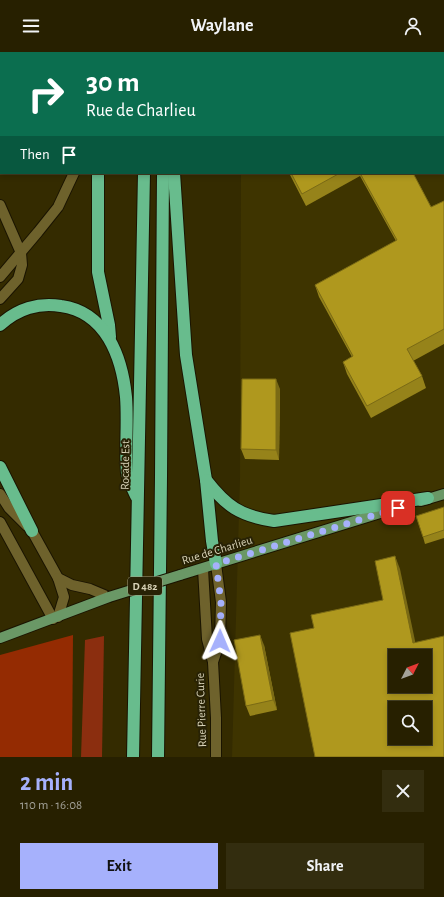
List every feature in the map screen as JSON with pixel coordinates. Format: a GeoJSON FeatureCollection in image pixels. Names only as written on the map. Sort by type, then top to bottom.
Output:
{"type":"FeatureCollection","features":[{"type":"Feature","properties":{"kind":"highway"},"geometry":{"type":"LineString","coordinates":[[98,174],[98,272],[109,325],[110,338]]}},
{"type":"Feature","properties":{"kind":"highway","name":"Rocade Est"},"geometry":{"type":"LineString","coordinates":[[133,757],[144,174]]}},
{"type":"Feature","properties":{"kind":"highway"},"geometry":{"type":"LineString","coordinates":[[158,757],[162,174]]}},
{"type":"Feature","properties":{"kind":"highway"},"geometry":{"type":"LineString","coordinates":[[174,174],[186,355],[206,480],[212,541],[216,564]]}},
{"type":"Feature","properties":{"kind":"highway"},"geometry":{"type":"LineString","coordinates":[[0,325],[21,311],[36,305],[52,304],[70,307],[86,314],[99,325],[110,338],[116,351],[126,397],[128,474],[138,501]]}},
{"type":"Feature","properties":{"kind":"highway"},"geometry":{"type":"LineString","coordinates":[[0,467],[32,531]]}},
{"type":"Feature","properties":{"kind":"highway"},"geometry":{"type":"LineString","coordinates":[[206,480],[224,501],[237,511],[248,516],[274,521],[428,498]]}},
{"type":"Feature","properties":{"kind":"main road","name":"Rue de Charlieu"},"geometry":{"type":"LineString","coordinates":[[0,638],[109,597],[444,494]]}},
{"type":"Feature","properties":{"kind":"street"},"geometry":{"type":"LineString","coordinates":[[0,277],[58,207],[74,174]]}},
{"type":"Feature","properties":{"kind":"street"},"geometry":{"type":"LineString","coordinates":[[0,205],[21,253],[22,265],[18,279],[0,299]]}},
{"type":"Feature","properties":{"kind":"street"},"geometry":{"type":"LineString","coordinates":[[0,494],[9,508],[32,531],[58,578],[64,597],[55,618]]}},
{"type":"Feature","properties":{"kind":"street"},"geometry":{"type":"LineString","coordinates":[[0,522],[55,618]]}},
{"type":"Feature","properties":{"kind":"street","name":"Rue Pierre Curie"},"geometry":{"type":"LineString","coordinates":[[213,662],[220,641],[221,602],[216,564]]}},
{"type":"Feature","properties":{"kind":"street","name":"Rue Pierre Curie"},"geometry":{"type":"LineString","coordinates":[[203,569],[207,639],[213,662],[216,718],[216,757]]}},
{"type":"Feature","properties":{"kind":"street"},"geometry":{"type":"LineString","coordinates":[[58,578],[72,585],[90,589],[109,597]]}},
{"type":"Feature","properties":{"kind":"shaded area"},"geometry":{"type":"Polygon","coordinates":[[[241,174],[444,174],[444,757],[232,757],[240,478],[241,174]]]}},
{"type":"Feature","properties":{"kind":"shaded area"},"geometry":{"type":"Polygon","coordinates":[[[73,635],[72,757],[0,757],[0,655],[73,635]]]}},
{"type":"Feature","properties":{"kind":"shaded area"},"geometry":{"type":"Polygon","coordinates":[[[104,636],[102,757],[81,757],[85,640],[104,636]]]}},
{"type":"Feature","properties":{"kind":"building"},"geometry":{"type":"Polygon","coordinates":[[[292,174],[338,174],[302,194],[292,174]]]}},
{"type":"Feature","properties":{"kind":"building"},"geometry":{"type":"Polygon","coordinates":[[[361,174],[414,174],[431,207],[444,201],[444,329],[407,349],[422,376],[367,406],[343,362],[353,356],[315,285],[397,240],[361,174]]]}},
{"type":"Feature","properties":{"kind":"building"},"geometry":{"type":"Polygon","coordinates":[[[242,379],[276,379],[276,450],[241,449],[242,379]]]}},
{"type":"Feature","properties":{"kind":"building"},"geometry":{"type":"Polygon","coordinates":[[[444,507],[444,530],[423,537],[416,516],[444,507]]]}},
{"type":"Feature","properties":{"kind":"building"},"geometry":{"type":"Polygon","coordinates":[[[395,556],[413,643],[444,636],[444,757],[315,757],[290,633],[314,628],[311,615],[383,600],[375,561],[395,556]]]}},
{"type":"Feature","properties":{"kind":"building"},"geometry":{"type":"Polygon","coordinates":[[[260,635],[273,700],[246,706],[234,640],[260,635]]]}},
{"type":"Feature","properties":{"kind":"route"},"geometry":{"type":"LineString","coordinates":[[220,641],[221,602],[216,564],[398,508]]}}]}
